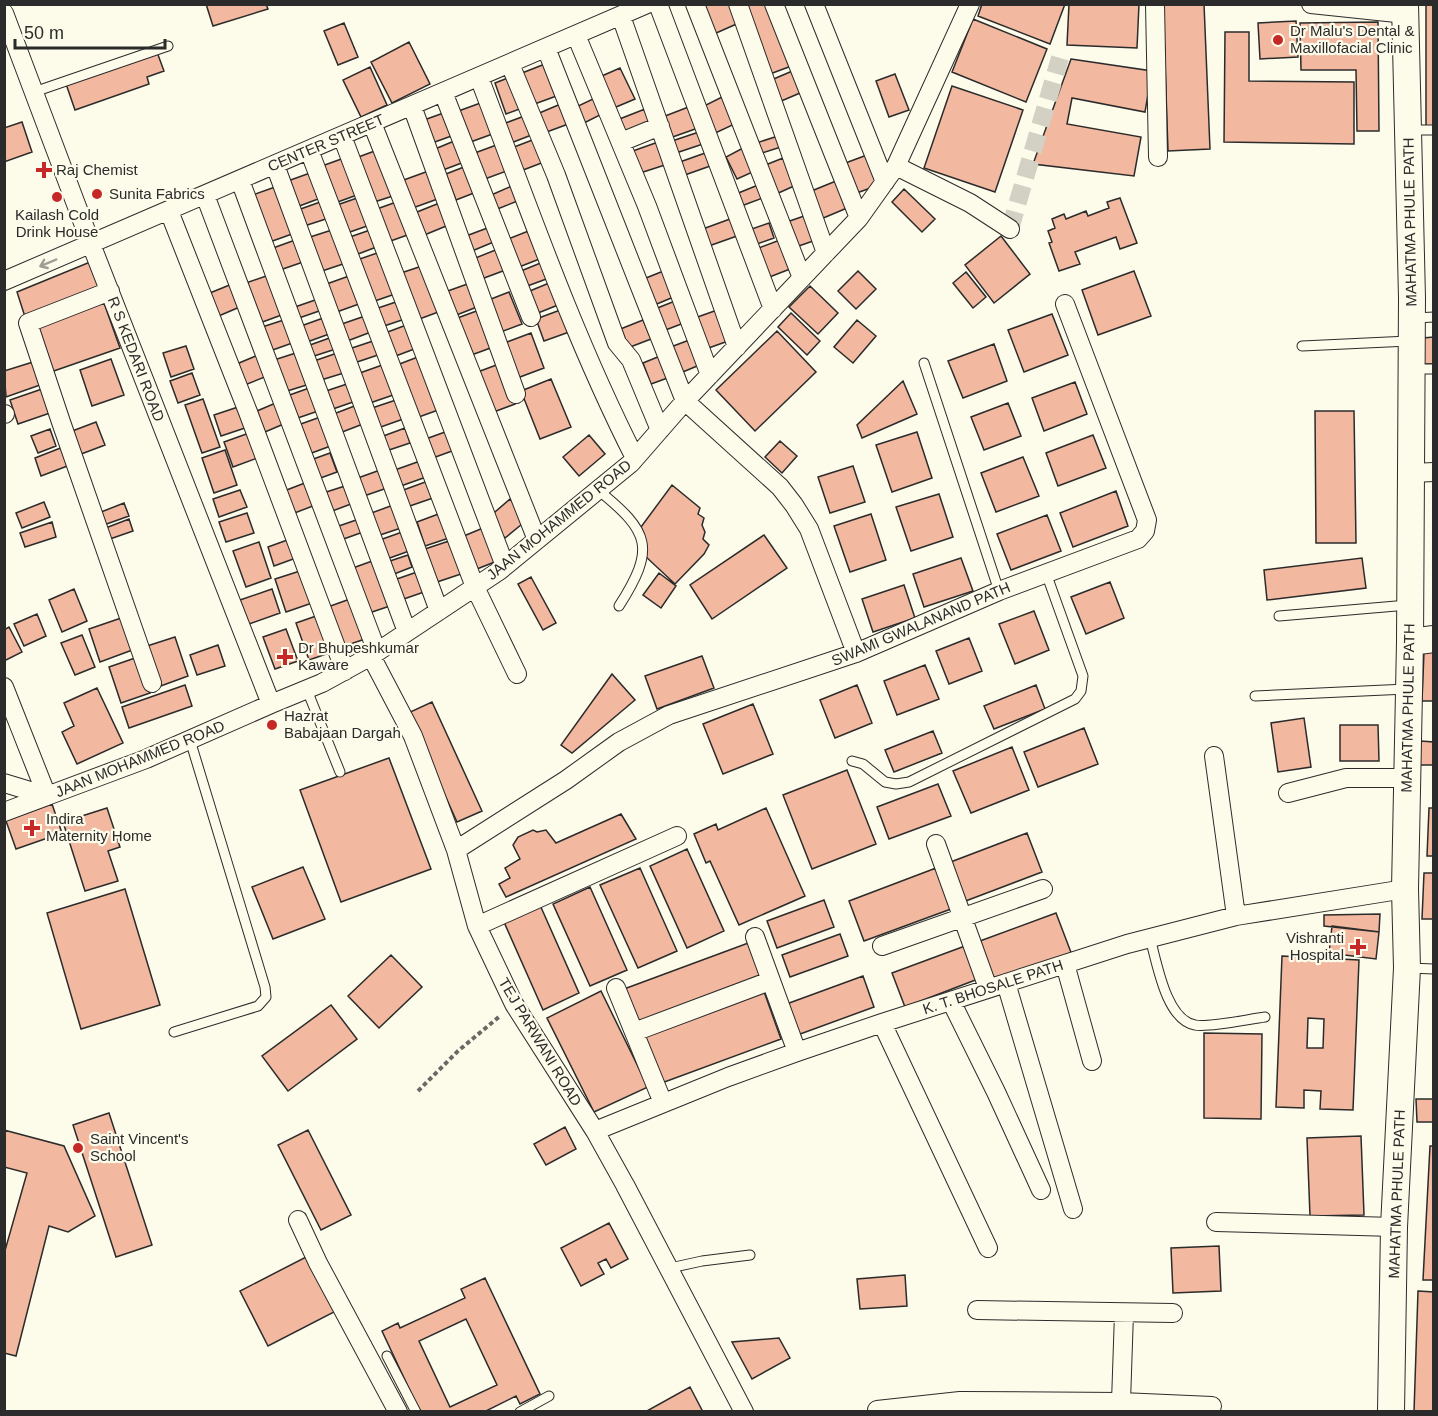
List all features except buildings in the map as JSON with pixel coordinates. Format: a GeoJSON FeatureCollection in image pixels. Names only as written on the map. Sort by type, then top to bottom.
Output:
{"type":"FeatureCollection","features":[{"type":"Feature","properties":{"kind":"main road","name":"MAHATMA PHULE PATH"},"geometry":{"type":"LineString","coordinates":[[1391,1412],[1394,1227],[1407,968],[1405,889],[1409,689],[1422,640],[1410,605],[1422,473],[1423,369],[1419,325],[1421,130],[1406,9]]}},
{"type":"Feature","properties":{"kind":"street","name":"CENTER STREET"},"geometry":{"type":"LineString","coordinates":[[4,281],[647,4]]}},
{"type":"Feature","properties":{"kind":"street"},"geometry":{"type":"LineString","coordinates":[[658,4],[773,309]]}},
{"type":"Feature","properties":{"kind":"street"},"geometry":{"type":"LineString","coordinates":[[695,4],[802,278]]}},
{"type":"Feature","properties":{"kind":"street"},"geometry":{"type":"LineString","coordinates":[[738,4],[826,253]]}},
{"type":"Feature","properties":{"kind":"street"},"geometry":{"type":"LineString","coordinates":[[774,4],[859,218]]}},
{"type":"Feature","properties":{"kind":"street"},"geometry":{"type":"LineString","coordinates":[[814,4],[885,182]]}},
{"type":"Feature","properties":{"kind":"street","name":"JAAN MOHAMMED ROAD"},"geometry":{"type":"LineString","coordinates":[[4,812],[146,759],[307,690],[345,671],[505,566],[598,490],[635,458],[685,401],[859,218],[897,166],[970,4]]}},
{"type":"Feature","properties":{"kind":"street"},"geometry":{"type":"LineString","coordinates":[[1155,4],[1158,157]]}},
{"type":"Feature","properties":{"kind":"street"},"geometry":{"type":"LineString","coordinates":[[1311,4],[1406,9]]}},
{"type":"Feature","properties":{"kind":"street","name":"R S KEDARI ROAD"},"geometry":{"type":"LineString","coordinates":[[4,13],[91,244],[271,704]]}},
{"type":"Feature","properties":{"kind":"street"},"geometry":{"type":"LineString","coordinates":[[621,16],[736,347]]}},
{"type":"Feature","properties":{"kind":"street"},"geometry":{"type":"LineString","coordinates":[[576,35],[621,142],[710,375]]}},
{"type":"Feature","properties":{"kind":"street"},"geometry":{"type":"LineString","coordinates":[[546,48],[685,401],[780,487],[809,529],[856,653]]}},
{"type":"Feature","properties":{"kind":"street"},"geometry":{"type":"LineString","coordinates":[[510,64],[556,175],[617,343],[631,360],[660,430]]}},
{"type":"Feature","properties":{"kind":"street"},"geometry":{"type":"LineString","coordinates":[[479,77],[571,320],[603,395],[635,458]]}},
{"type":"Feature","properties":{"kind":"street"},"geometry":{"type":"LineString","coordinates":[[443,92],[531,317]]}},
{"type":"Feature","properties":{"kind":"street"},"geometry":{"type":"LineString","coordinates":[[412,106],[516,394]]}},
{"type":"Feature","properties":{"kind":"street"},"geometry":{"type":"LineString","coordinates":[[372,123],[537,540]]}},
{"type":"Feature","properties":{"kind":"street"},"geometry":{"type":"LineString","coordinates":[[621,142],[660,126]]}},
{"type":"Feature","properties":{"kind":"street"},"geometry":{"type":"LineString","coordinates":[[342,136],[505,566]]}},
{"type":"Feature","properties":{"kind":"street"},"geometry":{"type":"LineString","coordinates":[[309,150],[475,587],[517,674]]}},
{"type":"Feature","properties":{"kind":"street"},"geometry":{"type":"LineString","coordinates":[[275,165],[439,611]]}},
{"type":"Feature","properties":{"kind":"street"},"geometry":{"type":"LineString","coordinates":[[897,166],[978,208],[1006,226]]}},
{"type":"Feature","properties":{"kind":"street"},"geometry":{"type":"LineString","coordinates":[[240,180],[407,632]]}},
{"type":"Feature","properties":{"kind":"street","name":"TEJ PARWANI ROAD"},"geometry":{"type":"LineString","coordinates":[[205,195],[374,654],[413,736],[456,850],[477,926],[514,1004],[595,1131],[670,1268],[743,1411]]}},
{"type":"Feature","properties":{"kind":"street"},"geometry":{"type":"LineString","coordinates":[[169,211],[248,412],[345,671]]}},
{"type":"Feature","properties":{"kind":"street"},"geometry":{"type":"LineString","coordinates":[[110,291],[28,323],[152,683]]}},
{"type":"Feature","properties":{"kind":"street","name":"SWAMI GWALANAND PATH"},"geometry":{"type":"LineString","coordinates":[[456,850],[566,780],[619,742],[669,715],[856,653],[999,591],[1138,539],[1145,531],[1147,520],[1065,304]]}},
{"type":"Feature","properties":{"kind":"street"},"geometry":{"type":"LineString","coordinates":[[4,687],[47,796]]}},
{"type":"Feature","properties":{"kind":"street"},"geometry":{"type":"LineString","coordinates":[[1214,756],[1236,916]]}},
{"type":"Feature","properties":{"kind":"street"},"geometry":{"type":"LineString","coordinates":[[1288,793],[1346,778],[1407,778]]}},
{"type":"Feature","properties":{"kind":"street"},"geometry":{"type":"LineString","coordinates":[[4,783],[47,796]]}},
{"type":"Feature","properties":{"kind":"street"},"geometry":{"type":"LineString","coordinates":[[477,926],[677,836]]}},
{"type":"Feature","properties":{"kind":"street"},"geometry":{"type":"LineString","coordinates":[[936,844],[964,916],[988,988]]}},
{"type":"Feature","properties":{"kind":"street"},"geometry":{"type":"LineString","coordinates":[[882,946],[1043,889]]}},
{"type":"Feature","properties":{"kind":"street","name":"K. T. BHOSALE PATH"},"geometry":{"type":"LineString","coordinates":[[595,1131],[728,1077],[882,1023],[1150,938],[1236,916],[1405,889]]}},
{"type":"Feature","properties":{"kind":"street"},"geometry":{"type":"LineString","coordinates":[[755,937],[796,1053]]}},
{"type":"Feature","properties":{"kind":"street"},"geometry":{"type":"LineString","coordinates":[[1065,964],[1092,1061]]}},
{"type":"Feature","properties":{"kind":"street"},"geometry":{"type":"LineString","coordinates":[[633,1032],[770,981]]}},
{"type":"Feature","properties":{"kind":"street"},"geometry":{"type":"LineString","coordinates":[[1006,983],[1073,1209]]}},
{"type":"Feature","properties":{"kind":"street"},"geometry":{"type":"LineString","coordinates":[[616,988],[663,1103]]}},
{"type":"Feature","properties":{"kind":"street"},"geometry":{"type":"LineString","coordinates":[[951,1000],[1041,1190]]}},
{"type":"Feature","properties":{"kind":"street"},"geometry":{"type":"LineString","coordinates":[[882,1023],[988,1248]]}},
{"type":"Feature","properties":{"kind":"street"},"geometry":{"type":"LineString","coordinates":[[298,1220],[318,1263],[398,1412]]}},
{"type":"Feature","properties":{"kind":"street"},"geometry":{"type":"LineString","coordinates":[[1216,1222],[1394,1227]]}},
{"type":"Feature","properties":{"kind":"street"},"geometry":{"type":"LineString","coordinates":[[977,1310],[1173,1313]]}},
{"type":"Feature","properties":{"kind":"street"},"geometry":{"type":"LineString","coordinates":[[1121,1402],[1124,1313]]}},
{"type":"Feature","properties":{"kind":"street"},"geometry":{"type":"LineString","coordinates":[[877,1410],[962,1406],[1074,1406],[1121,1402],[1141,1407],[1212,1406]]}},
{"type":"Feature","properties":{"kind":"lane"},"geometry":{"type":"LineString","coordinates":[[34,92],[168,46]]}},
{"type":"Feature","properties":{"kind":"lane"},"geometry":{"type":"LineString","coordinates":[[1302,346],[1419,325]]}},
{"type":"Feature","properties":{"kind":"lane"},"geometry":{"type":"LineString","coordinates":[[924,363],[999,591]]}},
{"type":"Feature","properties":{"kind":"lane"},"geometry":{"type":"LineString","coordinates":[[598,490],[628,515],[640,531],[644,555],[634,583],[619,606]]}},
{"type":"Feature","properties":{"kind":"lane"},"geometry":{"type":"LineString","coordinates":[[852,761],[863,764],[885,782],[909,783],[1075,699],[1081,691],[1083,676],[1046,573]]}},
{"type":"Feature","properties":{"kind":"lane"},"geometry":{"type":"LineString","coordinates":[[1279,616],[1410,605]]}},
{"type":"Feature","properties":{"kind":"lane"},"geometry":{"type":"LineString","coordinates":[[1255,696],[1409,689]]}},
{"type":"Feature","properties":{"kind":"lane"},"geometry":{"type":"LineString","coordinates":[[307,690],[340,772]]}},
{"type":"Feature","properties":{"kind":"lane"},"geometry":{"type":"LineString","coordinates":[[174,1032],[258,1006],[266,998],[265,987],[190,740]]}},
{"type":"Feature","properties":{"kind":"lane"},"geometry":{"type":"LineString","coordinates":[[1150,938],[1173,1011],[1185,1022],[1197,1026],[1265,1017]]}},
{"type":"Feature","properties":{"kind":"lane"},"geometry":{"type":"LineString","coordinates":[[1407,968],[1434,969]]}},
{"type":"Feature","properties":{"kind":"lane"},"geometry":{"type":"LineString","coordinates":[[670,1268],[750,1255]]}},
{"type":"Feature","properties":{"kind":"lane"},"geometry":{"type":"LineString","coordinates":[[387,1356],[416,1412]]}},
{"type":"Feature","properties":{"kind":"lane"},"geometry":{"type":"LineString","coordinates":[[520,1412],[549,1396]]}},
{"type":"Feature","properties":{"kind":"path"},"geometry":{"type":"LineString","coordinates":[[418,1091],[458,1051],[514,1004]]}},
{"type":"Feature","properties":{"kind":"tunnel"},"geometry":{"type":"LineString","coordinates":[[1010,229],[1060,58]]}},
{"type":"Feature","properties":{"kind":"place","name":"Dr Malu's Dental & Maxillofacial Clinic"},"geometry":{"type":"Point","coordinates":[1278,40]}},
{"type":"Feature","properties":{"kind":"place","name":"Raj Chemist"},"geometry":{"type":"Point","coordinates":[44,170]}},
{"type":"Feature","properties":{"kind":"place","name":"Sunita Fabrics"},"geometry":{"type":"Point","coordinates":[97,194]}},
{"type":"Feature","properties":{"kind":"place","name":"Kailash Cold Drink House"},"geometry":{"type":"Point","coordinates":[57,197]}},
{"type":"Feature","properties":{"kind":"place","name":"Dr Bhupeshkumar Kaware"},"geometry":{"type":"Point","coordinates":[285,657]}},
{"type":"Feature","properties":{"kind":"place","name":"Hazrat Babajaan Dargah"},"geometry":{"type":"Point","coordinates":[272,725]}},
{"type":"Feature","properties":{"kind":"place","name":"Indira Maternity Home"},"geometry":{"type":"Point","coordinates":[32,828]}},
{"type":"Feature","properties":{"kind":"place","name":"Vishranti Hospital"},"geometry":{"type":"Point","coordinates":[1358,947]}},
{"type":"Feature","properties":{"kind":"place","name":"Saint Vincent's School"},"geometry":{"type":"Point","coordinates":[78,1148]}}]}
